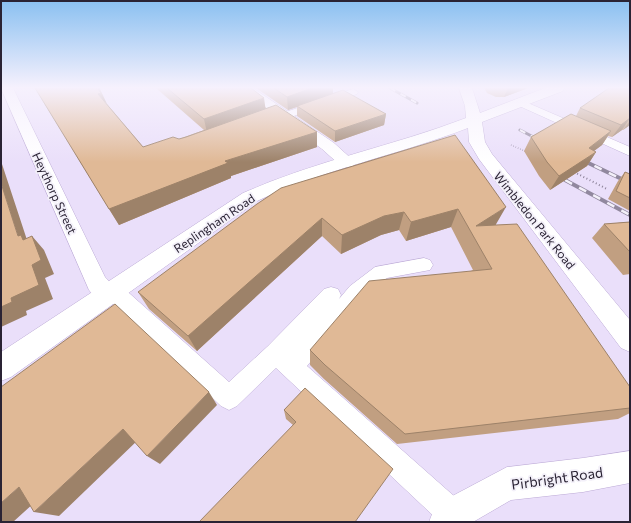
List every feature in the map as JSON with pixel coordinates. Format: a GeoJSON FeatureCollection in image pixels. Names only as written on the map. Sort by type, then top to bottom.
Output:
{"type":"FeatureCollection","features":[{"type":"Feature","properties":{"kind":"street","name":"Heythorp Street"},"geometry":{"type":"LineString","coordinates":[[17,112],[97,283],[110,293]]}},
{"type":"Feature","properties":{"kind":"street"},"geometry":{"type":"LineString","coordinates":[[273,112],[328,146],[347,162]]}},
{"type":"Feature","properties":{"kind":"street","name":"Wimbledon Park Road"},"geometry":{"type":"LineString","coordinates":[[473,112],[477,142],[487,160],[630,340]]}},
{"type":"Feature","properties":{"kind":"street","name":"Replingham Road"},"geometry":{"type":"LineString","coordinates":[[1,368],[250,197],[276,184],[430,137],[496,112]]}},
{"type":"Feature","properties":{"kind":"street","name":"Pirbright Road"},"geometry":{"type":"LineString","coordinates":[[450,518],[507,484],[583,475],[630,467]]}},
{"type":"Feature","properties":{"kind":"lane"},"geometry":{"type":"LineString","coordinates":[[276,115],[285,112]]}},
{"type":"Feature","properties":{"kind":"lane"},"geometry":{"type":"LineString","coordinates":[[542,112],[630,152]]}},
{"type":"Feature","properties":{"kind":"lane"},"geometry":{"type":"LineString","coordinates":[[110,293],[229,398],[284,360],[357,292],[382,272],[424,265]]}},
{"type":"Feature","properties":{"kind":"lane"},"geometry":{"type":"LineString","coordinates":[[284,360],[330,295]]}},
{"type":"Feature","properties":{"kind":"lane"},"geometry":{"type":"LineString","coordinates":[[284,360],[450,518]]}},
{"type":"Feature","properties":{"kind":"path"},"geometry":{"type":"LineString","coordinates":[[512,145],[529,153]]}},
{"type":"Feature","properties":{"kind":"path"},"geometry":{"type":"LineString","coordinates":[[569,170],[607,189]]}},
{"type":"Feature","properties":{"kind":"building"},"geometry":{"type":"Polygon","coordinates":[[[50,112],[114,112],[143,147],[173,137],[179,139],[186,137],[255,112],[287,112],[317,132],[225,161],[228,163],[109,209],[50,112]]]}},
{"type":"Feature","properties":{"kind":"building"},"geometry":{"type":"Polygon","coordinates":[[[196,112],[223,112],[204,119],[196,112]]]}},
{"type":"Feature","properties":{"kind":"building"},"geometry":{"type":"Polygon","coordinates":[[[307,112],[383,112],[386,114],[335,131],[307,112]]]}},
{"type":"Feature","properties":{"kind":"building"},"geometry":{"type":"Polygon","coordinates":[[[591,112],[630,112],[630,118],[621,125],[591,112]]]}},
{"type":"Feature","properties":{"kind":"building"},"geometry":{"type":"Polygon","coordinates":[[[571,114],[611,131],[589,148],[596,152],[559,176],[547,162],[531,137],[571,114]]]}},
{"type":"Feature","properties":{"kind":"building"},"geometry":{"type":"Polygon","coordinates":[[[455,135],[506,207],[476,226],[517,224],[630,387],[630,408],[405,434],[325,365],[310,350],[369,281],[492,269],[458,209],[411,222],[404,212],[384,216],[342,235],[322,218],[188,336],[138,292],[281,188],[455,135]]]}},
{"type":"Feature","properties":{"kind":"building"},"geometry":{"type":"Polygon","coordinates":[[[625,172],[630,174],[630,198],[616,191],[625,172]]]}},
{"type":"Feature","properties":{"kind":"building"},"geometry":{"type":"Polygon","coordinates":[[[1,183],[18,236],[21,235],[23,240],[32,236],[41,260],[32,265],[39,285],[11,298],[12,302],[1,307],[1,183]]]}},
{"type":"Feature","properties":{"kind":"building"},"geometry":{"type":"Polygon","coordinates":[[[630,222],[630,252],[604,224],[630,222]]]}},
{"type":"Feature","properties":{"kind":"building"},"geometry":{"type":"Polygon","coordinates":[[[115,304],[209,392],[147,456],[123,429],[34,512],[19,487],[1,503],[1,387],[115,304]]]}},
{"type":"Feature","properties":{"kind":"building"},"geometry":{"type":"Polygon","coordinates":[[[305,388],[393,469],[355,522],[199,522],[296,422],[284,410],[305,388]]]}},
{"type":"Feature","properties":{"kind":"railway"},"geometry":{"type":"LineString","coordinates":[[520,130],[543,142]]}},
{"type":"Feature","properties":{"kind":"railway"},"geometry":{"type":"LineString","coordinates":[[580,159],[630,183]]}},
{"type":"Feature","properties":{"kind":"railway"},"geometry":{"type":"LineString","coordinates":[[565,180],[630,215]]}}]}
